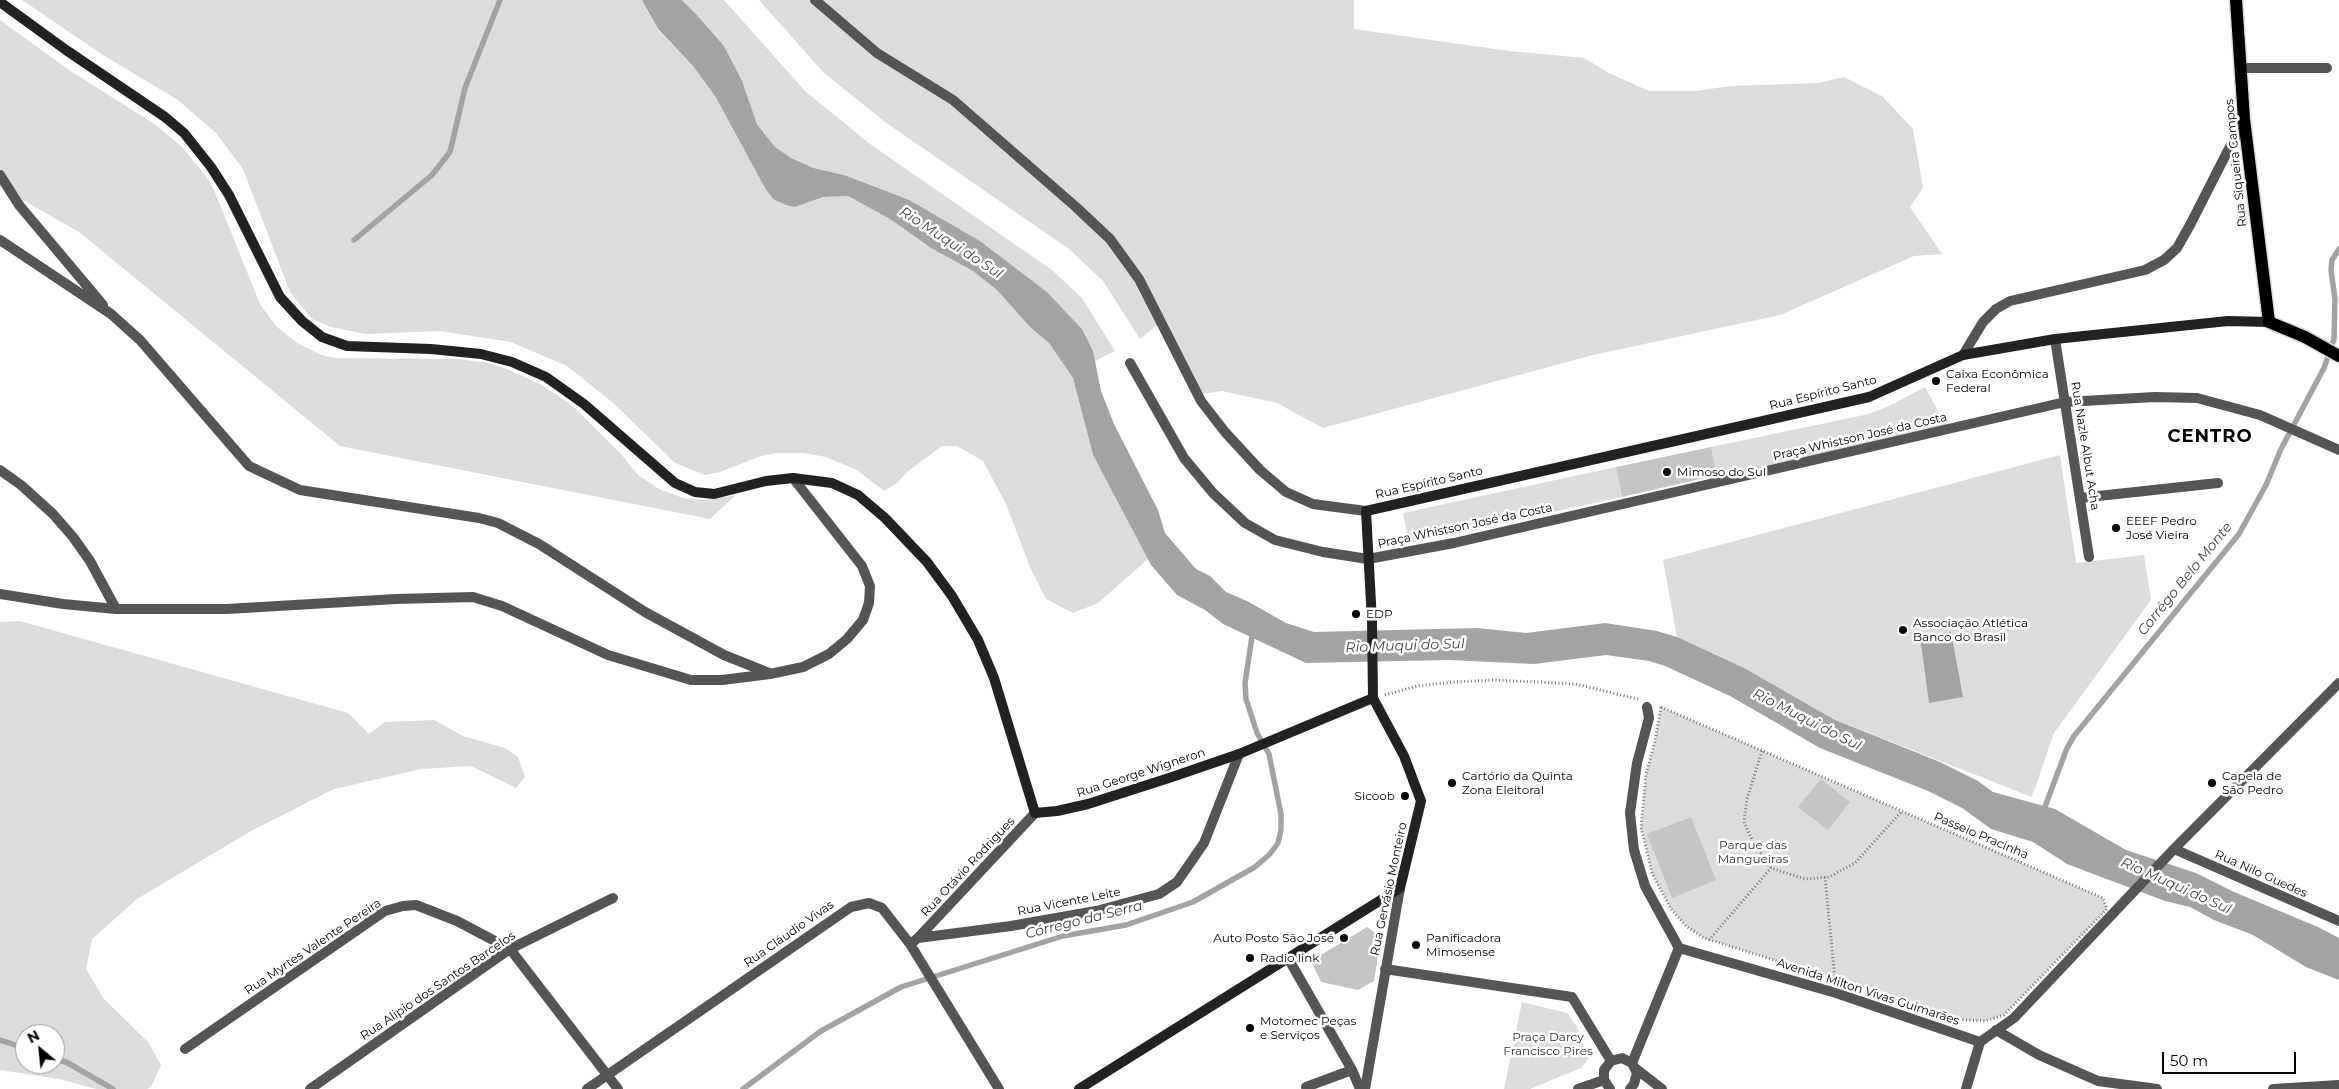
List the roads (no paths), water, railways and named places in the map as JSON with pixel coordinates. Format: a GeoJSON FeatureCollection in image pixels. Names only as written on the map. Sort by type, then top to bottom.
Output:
{"type":"FeatureCollection","features":[{"type":"Feature","properties":{"kind":"main road","name":"Rua Siqueira Campos"},"geometry":{"type":"LineString","coordinates":[[2236,0],[2244,119],[2269,322]]}},
{"type":"Feature","properties":{"kind":"main road"},"geometry":{"type":"LineString","coordinates":[[0,2],[66,50],[165,117],[184,133],[212,167],[229,195],[280,297],[302,322],[322,337],[347,346],[430,349],[481,354],[512,362],[546,377],[584,404],[674,483],[695,492],[714,494],[766,481],[793,478],[832,483],[858,495],[885,518],[927,562],[952,596],[978,640],[994,678],[1035,813]]}},
{"type":"Feature","properties":{"kind":"main road","name":"Rua Espírito Santo"},"geometry":{"type":"LineString","coordinates":[[1366,512],[1869,397],[1963,355],[2055,339],[2228,321],[2269,322],[2305,337],[2339,356]]}},
{"type":"Feature","properties":{"kind":"main road"},"geometry":{"type":"LineString","coordinates":[[1366,512],[1374,674],[1373,698]]}},
{"type":"Feature","properties":{"kind":"main road","name":"Rua George Wigneron"},"geometry":{"type":"LineString","coordinates":[[1035,813],[1057,812],[1088,804],[1239,754],[1373,698]]}},
{"type":"Feature","properties":{"kind":"main road","name":"Rua Gervásio Monteiro"},"geometry":{"type":"LineString","coordinates":[[1373,698],[1404,756],[1421,802],[1400,888]]}},
{"type":"Feature","properties":{"kind":"main road"},"geometry":{"type":"LineString","coordinates":[[1079,1089],[1400,888]]}},
{"type":"Feature","properties":{"kind":"street"},"geometry":{"type":"LineString","coordinates":[[815,0],[877,53],[953,100],[1110,239],[1139,279],[1202,401],[1225,432],[1260,470],[1286,492],[1313,504],[1366,512]]}},
{"type":"Feature","properties":{"kind":"street"},"geometry":{"type":"LineString","coordinates":[[2241,68],[2327,68]]}},
{"type":"Feature","properties":{"kind":"street"},"geometry":{"type":"LineString","coordinates":[[1963,355],[1983,322],[2010,300],[2145,270],[2164,260],[2177,248],[2186,233],[2244,119]]}},
{"type":"Feature","properties":{"kind":"street"},"geometry":{"type":"LineString","coordinates":[[0,175],[18,205],[111,314],[140,340],[170,373],[249,466],[300,490],[479,518],[498,523],[539,544],[645,612],[724,654],[770,674]]}},
{"type":"Feature","properties":{"kind":"street"},"geometry":{"type":"LineString","coordinates":[[0,240],[111,314]]}},
{"type":"Feature","properties":{"kind":"street","name":"Rua Nazle Albut Acha"},"geometry":{"type":"LineString","coordinates":[[2055,339],[2089,557]]}},
{"type":"Feature","properties":{"kind":"street","name":"Praça Whistson José da Costa"},"geometry":{"type":"LineString","coordinates":[[1130,363],[1184,458],[1213,493],[1245,523],[1275,540],[1322,552],[1368,559],[1463,541],[2065,402],[2155,397],[2197,398],[2260,415],[2339,450]]}},
{"type":"Feature","properties":{"kind":"street"},"geometry":{"type":"LineString","coordinates":[[0,470],[21,485],[52,514],[90,561],[116,609]]}},
{"type":"Feature","properties":{"kind":"street"},"geometry":{"type":"LineString","coordinates":[[0,594],[63,604],[116,609],[227,609],[406,598],[472,597],[502,606],[608,655],[691,680],[722,680],[770,674],[803,667],[829,654],[848,639],[863,620],[869,603],[870,586],[862,566],[793,478]]}},
{"type":"Feature","properties":{"kind":"street"},"geometry":{"type":"LineString","coordinates":[[2080,498],[2218,483]]}},
{"type":"Feature","properties":{"kind":"street"},"geometry":{"type":"LineString","coordinates":[[1966,1089],[1980,1042],[2014,1018],[2174,849],[2339,684]]}},
{"type":"Feature","properties":{"kind":"street"},"geometry":{"type":"LineString","coordinates":[[1630,1089],[1636,1079],[1634,1066],[1679,948],[1646,886],[1634,850],[1630,813],[1637,763],[1649,718],[1647,707]]}},
{"type":"Feature","properties":{"kind":"street","name":"Rua Vicente Leite"},"geometry":{"type":"LineString","coordinates":[[914,941],[1096,912],[1159,894],[1177,882],[1204,843],[1239,754]]}},
{"type":"Feature","properties":{"kind":"street","name":"Rua Otávio Rodrigues"},"geometry":{"type":"LineString","coordinates":[[914,941],[1035,813]]}},
{"type":"Feature","properties":{"kind":"street","name":"Rua Nilo Guedes"},"geometry":{"type":"LineString","coordinates":[[2174,849],[2339,921]]}},
{"type":"Feature","properties":{"kind":"street","name":"Rua Gervásio Monteiro"},"geometry":{"type":"LineString","coordinates":[[1365,1089],[1400,888]]}},
{"type":"Feature","properties":{"kind":"street","name":"Rua Alipio dos Santos Barcelos"},"geometry":{"type":"LineString","coordinates":[[310,1089],[510,949],[613,898]]}},
{"type":"Feature","properties":{"kind":"street","name":"Rua Cláudio Vivas"},"geometry":{"type":"LineString","coordinates":[[587,1089],[851,907],[869,903],[882,908],[914,941],[921,964],[1000,1089]]}},
{"type":"Feature","properties":{"kind":"street","name":"Rua Myrtes Valente Pereira"},"geometry":{"type":"LineString","coordinates":[[185,1049],[386,911],[403,906],[416,905],[457,921],[510,949],[618,1089]]}},
{"type":"Feature","properties":{"kind":"street","name":"Avenida Milton Vivas Guimarães"},"geometry":{"type":"LineString","coordinates":[[1679,948],[1836,993],[1980,1042]]}},
{"type":"Feature","properties":{"kind":"street"},"geometry":{"type":"LineString","coordinates":[[1288,958],[1352,1070],[1360,1089]]}},
{"type":"Feature","properties":{"kind":"street"},"geometry":{"type":"LineString","coordinates":[[1386,968],[1572,997],[1611,1061]]}},
{"type":"Feature","properties":{"kind":"street"},"geometry":{"type":"LineString","coordinates":[[1996,1030],[2039,1055],[2098,1082],[2157,1089]]}},
{"type":"Feature","properties":{"kind":"street"},"geometry":{"type":"LineString","coordinates":[[1578,1089],[1607,1085],[1604,1070],[1611,1061],[1622,1058],[1662,1089]]}},
{"type":"Feature","properties":{"kind":"street"},"geometry":{"type":"LineString","coordinates":[[1307,1089],[1306,1087],[1352,1070]]}},
{"type":"Feature","properties":{"kind":"street"},"geometry":{"type":"LineString","coordinates":[[2273,1089],[2339,1085]]}},
{"type":"Feature","properties":{"kind":"water","name":"Rio Muqui do Sul"},"geometry":{"type":"Polygon","coordinates":[[[642,0],[682,0],[695,13],[724,46],[742,81],[757,124],[774,146],[791,158],[814,168],[844,175],[909,200],[980,241],[1047,292],[1082,329],[1093,351],[1101,391],[1114,424],[1158,510],[1165,533],[1196,569],[1210,576],[1226,592],[1247,601],[1286,623],[1314,632],[1477,628],[1526,633],[1605,623],[1657,631],[1677,637],[1744,668],[1833,719],[1940,762],[1978,781],[1993,792],[2055,809],[2126,850],[2196,873],[2234,892],[2318,927],[2339,938],[2339,980],[2306,967],[2253,935],[2214,920],[2190,907],[2165,901],[2067,864],[2033,842],[1991,829],[1962,808],[1928,791],[1820,748],[1730,696],[1665,666],[1649,661],[1606,655],[1534,664],[1449,660],[1306,663],[1223,624],[1205,610],[1177,595],[1151,565],[1093,455],[1073,378],[1049,343],[1030,327],[997,290],[973,271],[931,248],[890,219],[848,196],[823,197],[795,207],[773,199],[765,188],[715,96],[693,66],[658,29],[642,0]]]}},
{"type":"Feature","properties":{"kind":"water"},"geometry":{"type":"Polygon","coordinates":[[[1951,632],[1963,697],[1929,703],[1920,636],[1951,632]]]}},
{"type":"Feature","properties":{"kind":"waterway"},"geometry":{"type":"LineString","coordinates":[[354,240],[432,175],[450,152],[465,88],[500,0]]}},
{"type":"Feature","properties":{"kind":"waterway","name":"Corrégo Belo Monte"},"geometry":{"type":"LineString","coordinates":[[2043,812],[2067,748],[2074,736],[2239,534],[2266,485],[2281,449],[2324,368],[2334,339],[2335,299],[2331,270],[2332,260],[2339,249]]}},
{"type":"Feature","properties":{"kind":"waterway","name":"Córrego da Serra"},"geometry":{"type":"LineString","coordinates":[[743,1089],[821,1031],[901,987],[1063,936],[1126,925],[1193,902],[1255,867],[1270,854],[1278,843],[1281,830],[1281,814],[1269,754],[1257,733],[1246,699],[1245,683],[1253,630]]}},
{"type":"Feature","properties":{"kind":"waterway"},"geometry":{"type":"LineString","coordinates":[[0,1040],[15,1045]]}},
{"type":"Feature","properties":{"kind":"waterway"},"geometry":{"type":"LineString","coordinates":[[65,1062],[113,1089]]}},
{"type":"Feature","properties":{"kind":"place","name":"Caixa Econômica Federal"},"geometry":{"type":"Point","coordinates":[1936,381]}},
{"type":"Feature","properties":{"kind":"place","name":"Mimoso do Sul"},"geometry":{"type":"Point","coordinates":[1667,472]}},
{"type":"Feature","properties":{"kind":"place","name":"EEEF Pedro José Vieira"},"geometry":{"type":"Point","coordinates":[2116,528]}},
{"type":"Feature","properties":{"kind":"place","name":"EDP"},"geometry":{"type":"Point","coordinates":[1356,614]}},
{"type":"Feature","properties":{"kind":"place","name":"Associação Atlética Banco do Brasil"},"geometry":{"type":"Point","coordinates":[1903,630]}},
{"type":"Feature","properties":{"kind":"place","name":"Cartório da Quinta Zona Eleitoral"},"geometry":{"type":"Point","coordinates":[1452,783]}},
{"type":"Feature","properties":{"kind":"place","name":"Capela de São Pedro"},"geometry":{"type":"Point","coordinates":[2212,783]}},
{"type":"Feature","properties":{"kind":"place","name":"Sicoob"},"geometry":{"type":"Point","coordinates":[1405,796]}},
{"type":"Feature","properties":{"kind":"place","name":"Auto Posto São José"},"geometry":{"type":"Point","coordinates":[1344,938]}},
{"type":"Feature","properties":{"kind":"place","name":"Panificadora Mimosense"},"geometry":{"type":"Point","coordinates":[1416,945]}},
{"type":"Feature","properties":{"kind":"place","name":"Radio link"},"geometry":{"type":"Point","coordinates":[1250,958]}},
{"type":"Feature","properties":{"kind":"place","name":"Motomec Peças e Serviços"},"geometry":{"type":"Point","coordinates":[1250,1028]}},
{"type":"Feature","properties":{"kind":"district","name":"CENTRO"},"geometry":{"type":"Point","coordinates":[2210,437]}},
{"type":"Feature","properties":{"kind":"park label","name":"Parque das Mangueiras"},"geometry":{"type":"Point","coordinates":[1753,852]}},
{"type":"Feature","properties":{"kind":"park label","name":"Praça Darcy Francisco Pires"},"geometry":{"type":"Point","coordinates":[1548,1044]}}]}
